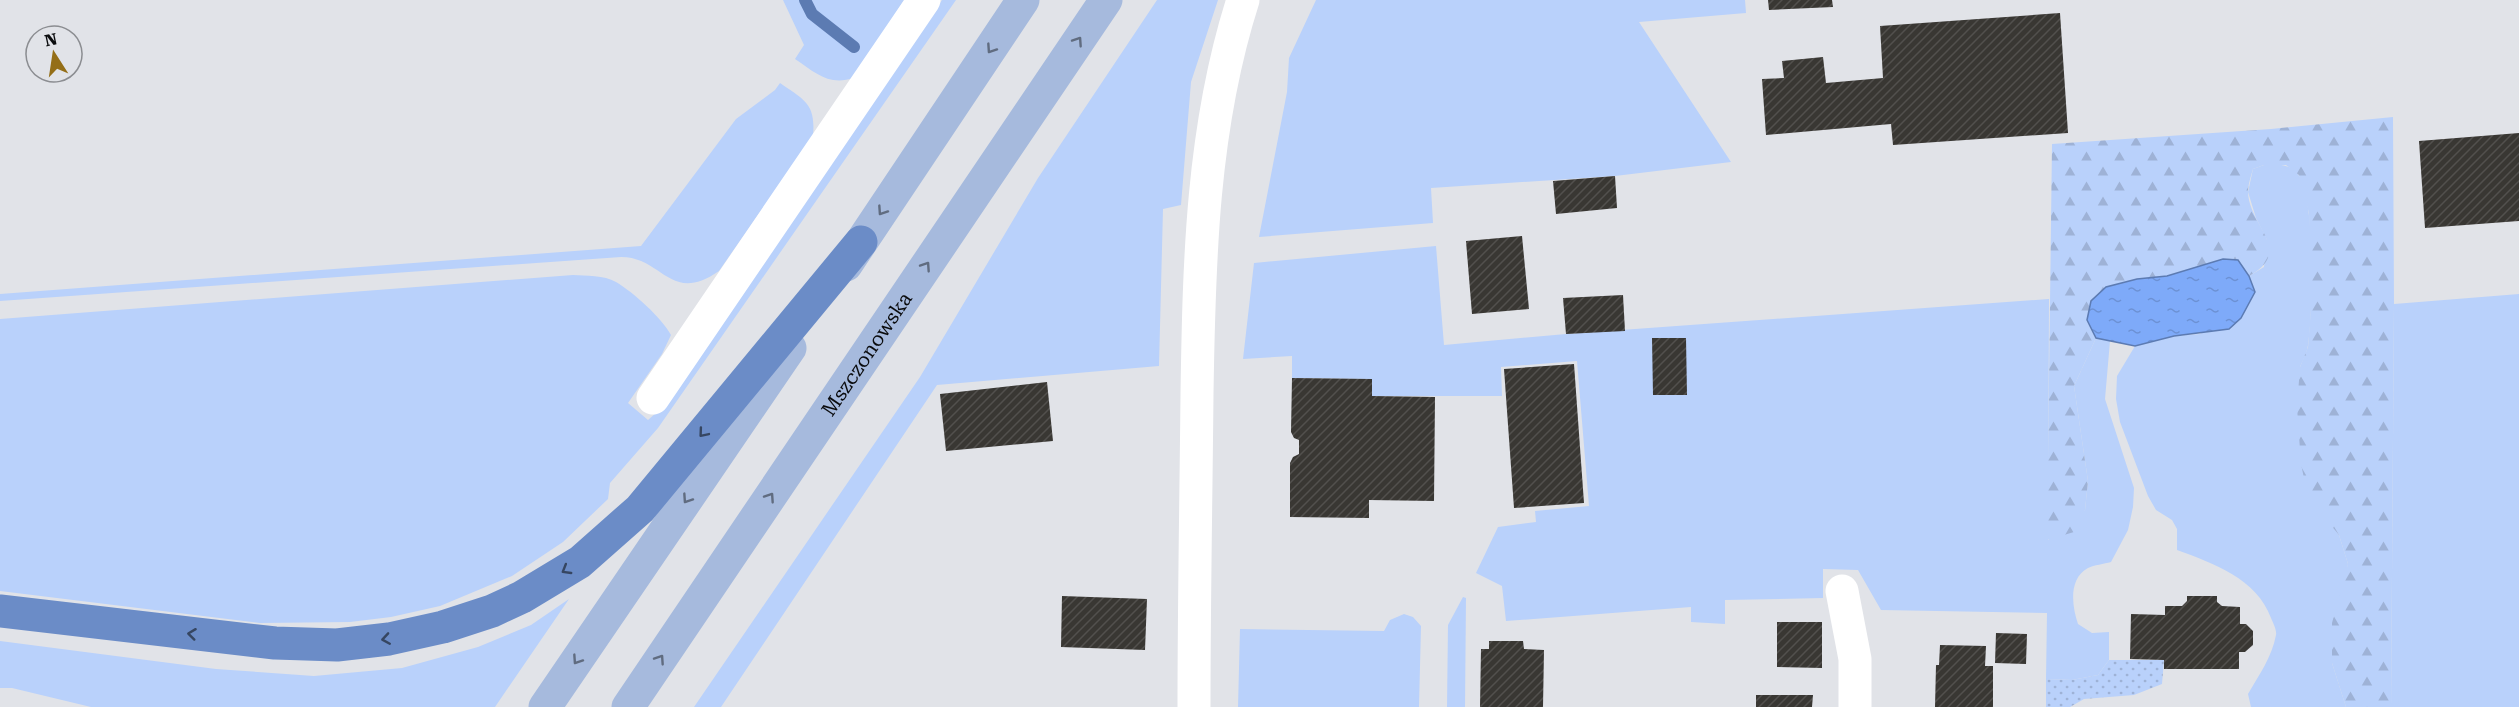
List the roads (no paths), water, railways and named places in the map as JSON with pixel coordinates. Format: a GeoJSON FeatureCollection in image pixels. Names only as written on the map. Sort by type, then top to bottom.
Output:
{"type":"FeatureCollection","features":[{"type":"Feature","properties":{"kind":"highway"},"geometry":{"type":"LineString","coordinates":[[0,611],[275,643],[337,645],[411,635],[492,610],[522,597],[580,562],[640,509],[861,242]]}},
{"type":"Feature","properties":{"kind":"main road"},"geometry":{"type":"LineString","coordinates":[[545,707],[1023,0]]}},
{"type":"Feature","properties":{"kind":"main road","name":"Mszczonowska"},"geometry":{"type":"LineString","coordinates":[[628,707],[1106,0]]}},
{"type":"Feature","properties":{"kind":"street"},"geometry":{"type":"LineString","coordinates":[[653,398],[924,0]]}},
{"type":"Feature","properties":{"kind":"street"},"geometry":{"type":"LineString","coordinates":[[1194,707],[1199,265],[1210,146],[1228,48],[1243,0]]}},
{"type":"Feature","properties":{"kind":"street"},"geometry":{"type":"LineString","coordinates":[[1842,591],[1855,659],[1855,707]]}},
{"type":"Feature","properties":{"kind":"water"},"geometry":{"type":"Polygon","coordinates":[[[2223,259],[2238,260],[2249,276],[2255,292],[2241,318],[2229,329],[2174,336],[2135,346],[2096,338],[2087,320],[2091,301],[2106,287],[2137,279],[2167,276],[2223,259]]]}},
{"type":"Feature","properties":{"kind":"waterway"},"geometry":{"type":"LineString","coordinates":[[805,0],[812,14],[854,47]]}}]}
